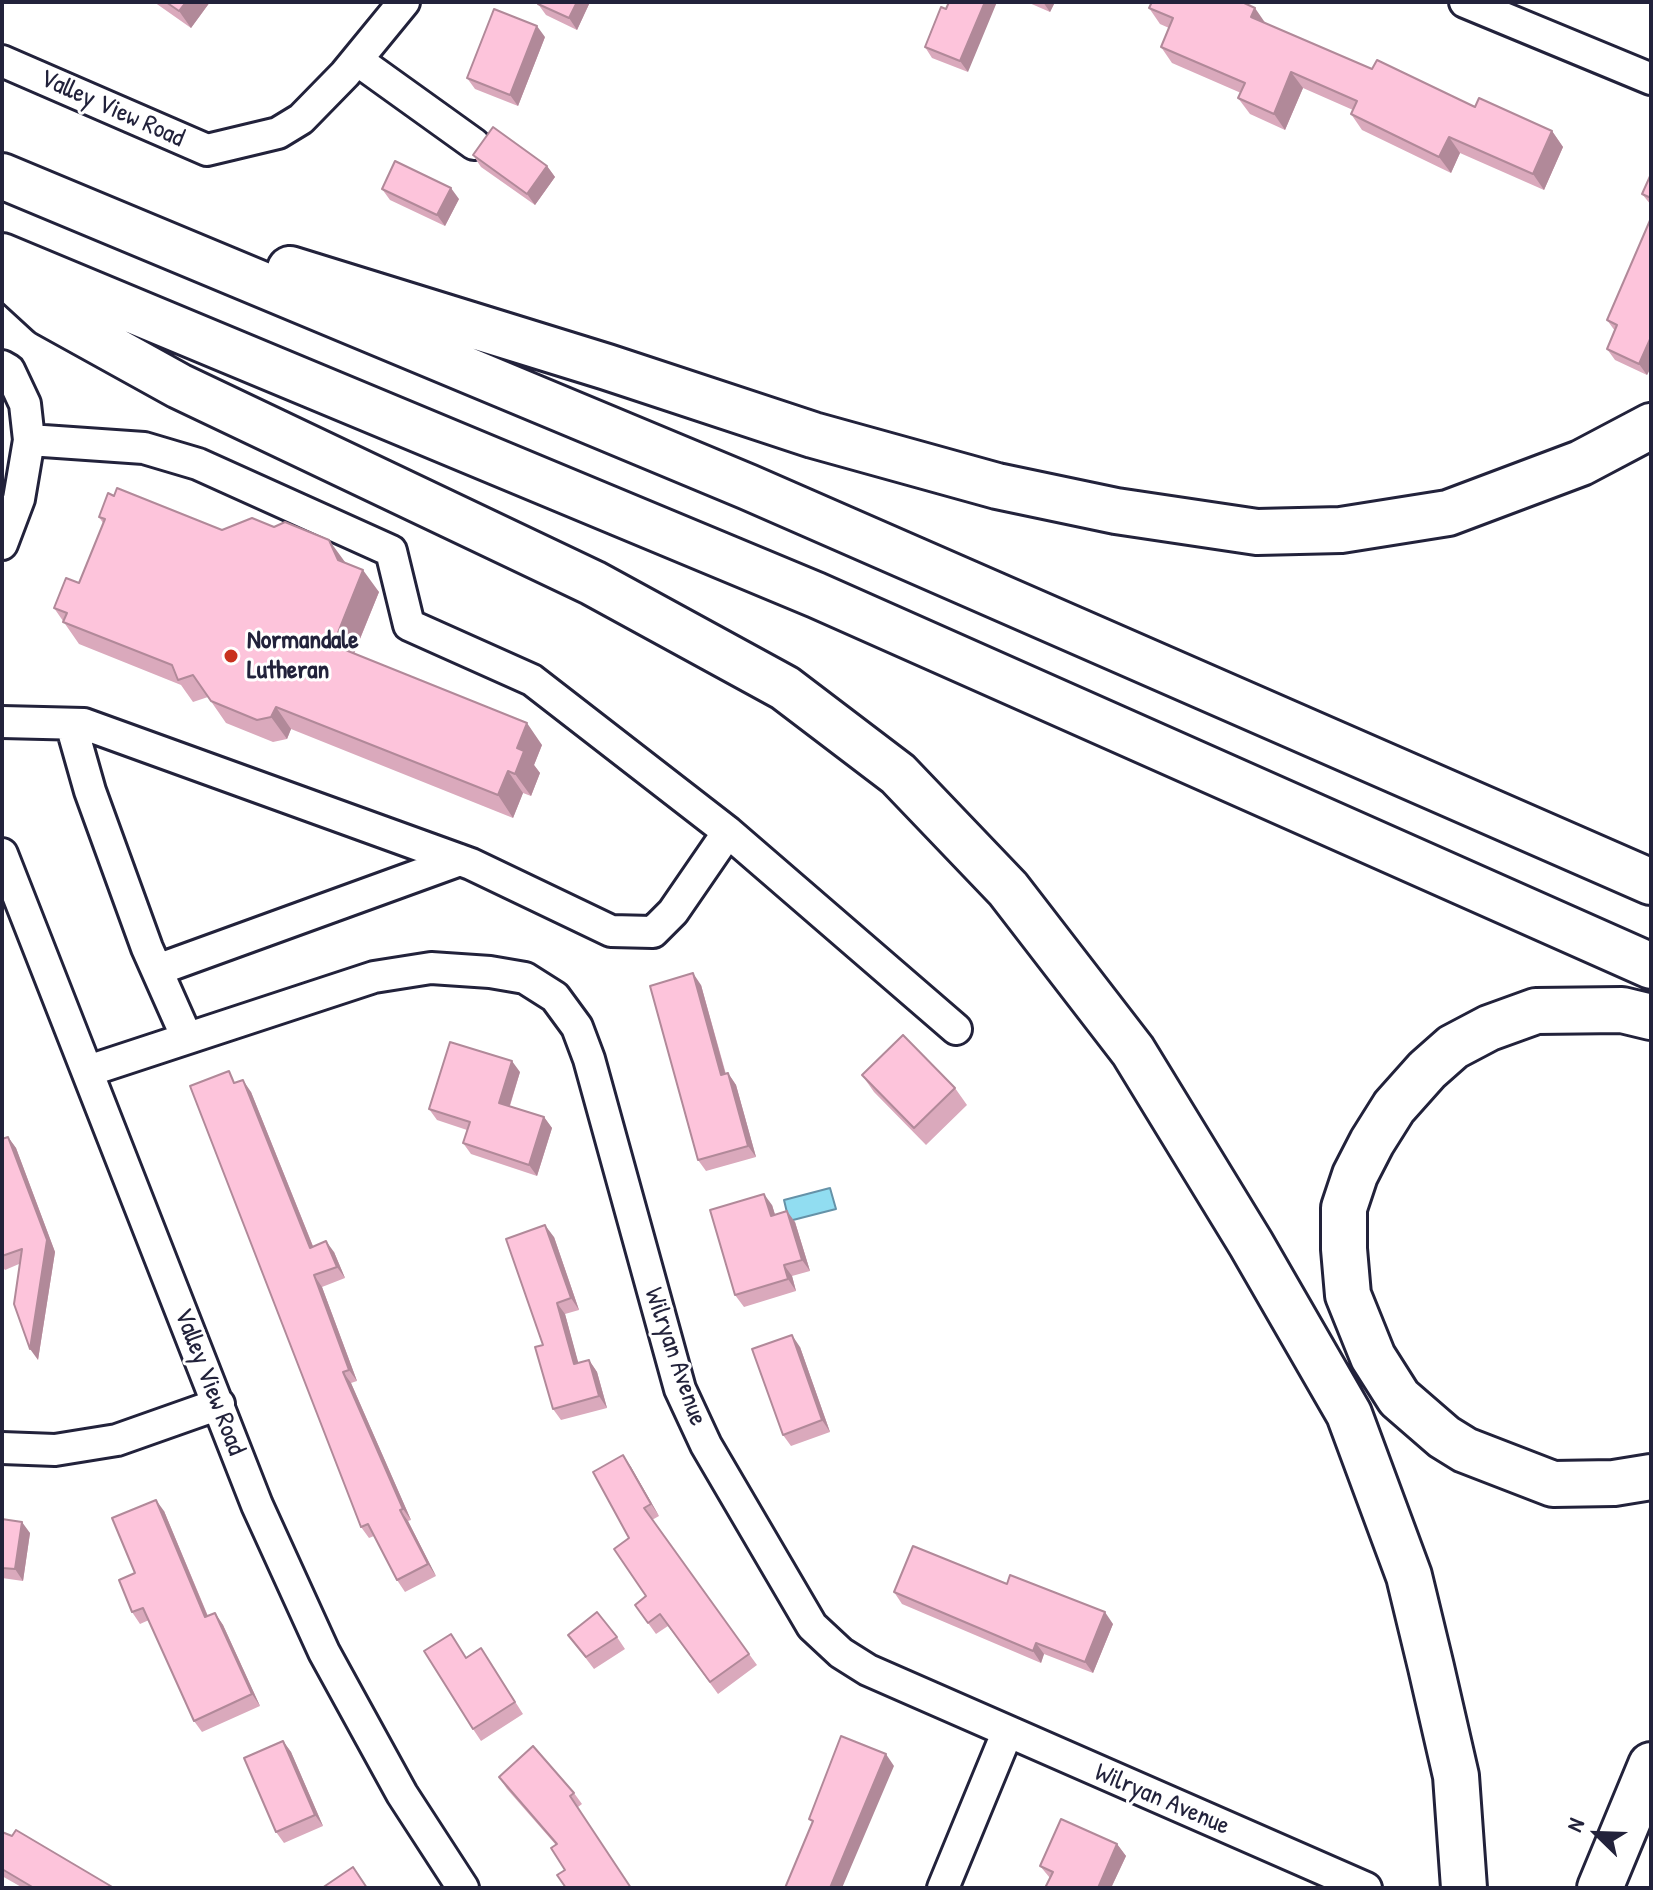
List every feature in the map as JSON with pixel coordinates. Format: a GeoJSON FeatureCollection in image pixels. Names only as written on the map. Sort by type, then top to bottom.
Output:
{"type":"FeatureCollection","features":[{"type":"Feature","properties":{"kind":"highway"},"geometry":{"type":"LineString","coordinates":[[19,183],[607,367],[813,435],[997,486],[1215,527],[1257,532],[1341,530],[1448,513],[1581,463],[1651,426]]}},
{"type":"Feature","properties":{"kind":"highway"},"geometry":{"type":"LineString","coordinates":[[19,183],[748,487],[1651,882]]}},
{"type":"Feature","properties":{"kind":"highway"},"geometry":{"type":"LineString","coordinates":[[2,256],[816,595],[1651,966]]}},
{"type":"Feature","properties":{"kind":"highway"},"geometry":{"type":"LineString","coordinates":[[2,271],[49,314],[179,386],[593,583],[785,688],[898,774],[1008,889],[1133,1051],[1251,1244],[1349,1414],[1409,1576],[1456,1776],[1464,1888]]}},
{"type":"Feature","properties":{"kind":"highway"},"geometry":{"type":"LineString","coordinates":[[1651,1017],[1622,1010],[1536,1011],[1489,1028],[1453,1047],[1394,1107],[1372,1142],[1355,1175],[1344,1208],[1344,1249],[1348,1295],[1358,1327],[1399,1398],[1423,1422],[1465,1450],[1553,1484],[1628,1482],[1651,1477]]}},
{"type":"Feature","properties":{"kind":"highway"},"geometry":{"type":"LineString","coordinates":[[1600,1888],[1651,1765]]}},
{"type":"Feature","properties":{"kind":"street","name":"Valley View Road"},"geometry":{"type":"LineString","coordinates":[[2,61],[207,150],[278,133],[301,119],[357,60],[404,2]]}},
{"type":"Feature","properties":{"kind":"street"},"geometry":{"type":"LineString","coordinates":[[1465,2],[1651,79]]}},
{"type":"Feature","properties":{"kind":"street"},"geometry":{"type":"LineString","coordinates":[[357,60],[474,144]]}},
{"type":"Feature","properties":{"kind":"street"},"geometry":{"type":"LineString","coordinates":[[2,366],[9,370],[25,404],[29,440],[19,499],[2,544]]}},
{"type":"Feature","properties":{"kind":"street"},"geometry":{"type":"LineString","coordinates":[[29,440],[72,440],[144,448],[198,464],[391,551],[409,625],[532,680],[728,832],[956,1029]]}},
{"type":"Feature","properties":{"kind":"street"},"geometry":{"type":"LineString","coordinates":[[2,722],[84,724],[288,795],[460,860],[611,931],[653,932],[673,912],[728,832]]}},
{"type":"Feature","properties":{"kind":"street"},"geometry":{"type":"LineString","coordinates":[[71,724],[90,791],[157,970],[187,1038]]}},
{"type":"Feature","properties":{"kind":"street","name":"Valley View Road"},"geometry":{"type":"LineString","coordinates":[[2,854],[257,1505],[324,1652],[402,1794],[463,1888]]}},
{"type":"Feature","properties":{"kind":"street"},"geometry":{"type":"LineString","coordinates":[[157,970],[460,860]]}},
{"type":"Feature","properties":{"kind":"street","name":"Wilryan Avenue"},"geometry":{"type":"LineString","coordinates":[[88,1071],[374,977],[431,968],[525,978],[555,997],[577,1027],[589,1059],[680,1389],[706,1445],[812,1626],[841,1653],[868,1670],[1366,1888]]}},
{"type":"Feature","properties":{"kind":"street"},"geometry":{"type":"LineString","coordinates":[[2,1448],[55,1450],[117,1440],[219,1404]]}},
{"type":"Feature","properties":{"kind":"street"},"geometry":{"type":"LineString","coordinates":[[943,1888],[1007,1733]]}},
{"type":"Feature","properties":{"kind":"water"},"geometry":{"type":"Polygon","coordinates":[[[830,1188],[836,1209],[789,1221],[784,1200],[830,1188]]]}},
{"type":"Feature","properties":{"kind":"building"},"geometry":{"type":"Polygon","coordinates":[[[166,2],[186,2],[179,11],[166,2]]]}},
{"type":"Feature","properties":{"kind":"building"},"geometry":{"type":"Polygon","coordinates":[[[538,2],[577,2],[569,18],[538,2]]]}},
{"type":"Feature","properties":{"kind":"building"},"geometry":{"type":"Polygon","coordinates":[[[949,2],[985,2],[960,61],[925,47],[941,7],[946,9],[949,2]]]}},
{"type":"Feature","properties":{"kind":"building"},"geometry":{"type":"Polygon","coordinates":[[[1152,2],[1242,2],[1255,8],[1251,17],[1372,69],[1377,60],[1475,107],[1479,98],[1552,131],[1533,174],[1449,137],[1439,157],[1351,114],[1357,101],[1291,72],[1274,114],[1238,98],[1245,83],[1161,47],[1173,18],[1149,8],[1152,2]]]}},
{"type":"Feature","properties":{"kind":"building"},"geometry":{"type":"Polygon","coordinates":[[[494,9],[537,26],[510,95],[467,78],[494,9]]]}},
{"type":"Feature","properties":{"kind":"building"},"geometry":{"type":"Polygon","coordinates":[[[493,127],[547,166],[527,194],[473,155],[493,127]]]}},
{"type":"Feature","properties":{"kind":"building"},"geometry":{"type":"Polygon","coordinates":[[[395,161],[451,188],[437,215],[382,189],[395,161]]]}},
{"type":"Feature","properties":{"kind":"building"},"geometry":{"type":"Polygon","coordinates":[[[1651,174],[1651,198],[1642,194],[1651,174]]]}},
{"type":"Feature","properties":{"kind":"building"},"geometry":{"type":"Polygon","coordinates":[[[1651,218],[1651,337],[1639,364],[1607,349],[1617,325],[1607,320],[1651,218]]]}},
{"type":"Feature","properties":{"kind":"building","name":"Normandale Lutheran"},"geometry":{"type":"Polygon","coordinates":[[[117,488],[222,530],[252,518],[274,527],[285,522],[329,540],[338,560],[363,570],[333,645],[527,723],[517,748],[524,751],[515,774],[508,771],[498,795],[276,707],[271,717],[257,720],[211,701],[193,675],[178,680],[172,665],[63,622],[67,613],[54,608],[66,578],[79,583],[105,519],[99,517],[108,493],[114,496],[117,488]]]}},
{"type":"Feature","properties":{"kind":"building"},"geometry":{"type":"Polygon","coordinates":[[[693,973],[721,1075],[728,1073],[748,1146],[698,1160],[650,986],[693,973]]]}},
{"type":"Feature","properties":{"kind":"building"},"geometry":{"type":"Polygon","coordinates":[[[903,1035],[955,1088],[914,1128],[862,1075],[903,1035]]]}},
{"type":"Feature","properties":{"kind":"building"},"geometry":{"type":"Polygon","coordinates":[[[450,1042],[512,1061],[499,1103],[544,1117],[529,1165],[463,1143],[470,1122],[429,1109],[450,1042]]]}},
{"type":"Feature","properties":{"kind":"building"},"geometry":{"type":"Polygon","coordinates":[[[229,1071],[234,1083],[243,1080],[310,1248],[326,1241],[337,1267],[314,1275],[349,1370],[343,1372],[403,1509],[400,1510],[428,1564],[397,1580],[368,1524],[361,1527],[190,1086],[229,1071]]]}},
{"type":"Feature","properties":{"kind":"building"},"geometry":{"type":"Polygon","coordinates":[[[8,1137],[47,1240],[30,1349],[14,1304],[22,1249],[2,1256],[2,1139],[8,1137]]]}},
{"type":"Feature","properties":{"kind":"building"},"geometry":{"type":"Polygon","coordinates":[[[764,1194],[771,1216],[787,1211],[802,1260],[784,1265],[788,1279],[735,1295],[710,1210],[764,1194]]]}},
{"type":"Feature","properties":{"kind":"building"},"geometry":{"type":"Polygon","coordinates":[[[545,1225],[571,1298],[557,1303],[574,1364],[589,1360],[599,1396],[553,1409],[535,1347],[543,1345],[506,1239],[545,1225]]]}},
{"type":"Feature","properties":{"kind":"building"},"geometry":{"type":"Polygon","coordinates":[[[792,1335],[822,1420],[783,1435],[752,1349],[792,1335]]]}},
{"type":"Feature","properties":{"kind":"building"},"geometry":{"type":"Polygon","coordinates":[[[623,1455],[651,1504],[644,1508],[749,1654],[710,1682],[660,1614],[648,1623],[635,1605],[646,1596],[614,1549],[629,1538],[593,1472],[623,1455]]]}},
{"type":"Feature","properties":{"kind":"building"},"geometry":{"type":"Polygon","coordinates":[[[156,1500],[205,1617],[215,1613],[252,1694],[194,1721],[143,1608],[132,1612],[119,1580],[135,1573],[112,1518],[156,1500]]]}},
{"type":"Feature","properties":{"kind":"building"},"geometry":{"type":"Polygon","coordinates":[[[2,1519],[22,1522],[15,1569],[2,1568],[2,1519]]]}},
{"type":"Feature","properties":{"kind":"building"},"geometry":{"type":"Polygon","coordinates":[[[913,1546],[1007,1584],[1010,1575],[1105,1612],[1085,1662],[1036,1643],[1033,1651],[894,1592],[913,1546]]]}},
{"type":"Feature","properties":{"kind":"building"},"geometry":{"type":"Polygon","coordinates":[[[597,1612],[617,1637],[586,1657],[568,1635],[597,1612]]]}},
{"type":"Feature","properties":{"kind":"building"},"geometry":{"type":"Polygon","coordinates":[[[451,1634],[466,1658],[481,1648],[515,1702],[473,1729],[424,1651],[451,1634]]]}},
{"type":"Feature","properties":{"kind":"building"},"geometry":{"type":"Polygon","coordinates":[[[841,1736],[886,1754],[830,1888],[785,1888],[813,1821],[809,1819],[841,1736]]]}},
{"type":"Feature","properties":{"kind":"building"},"geometry":{"type":"Polygon","coordinates":[[[283,1741],[315,1815],[276,1832],[244,1758],[283,1741]]]}},
{"type":"Feature","properties":{"kind":"building"},"geometry":{"type":"Polygon","coordinates":[[[533,1746],[574,1793],[570,1796],[631,1888],[566,1888],[557,1875],[565,1870],[551,1848],[557,1844],[499,1777],[533,1746]]]}},
{"type":"Feature","properties":{"kind":"building"},"geometry":{"type":"Polygon","coordinates":[[[1061,1819],[1117,1844],[1098,1888],[1045,1888],[1053,1872],[1040,1866],[1061,1819]]]}},
{"type":"Feature","properties":{"kind":"building"},"geometry":{"type":"Polygon","coordinates":[[[16,1830],[114,1888],[34,1888],[2,1869],[2,1832],[12,1836],[16,1830]]]}},
{"type":"Feature","properties":{"kind":"building"},"geometry":{"type":"Polygon","coordinates":[[[353,1867],[367,1888],[322,1888],[353,1867]]]}},
{"type":"Feature","properties":{"kind":"place","name":"Normandale Lutheran"},"geometry":{"type":"Point","coordinates":[231,656]}}]}
